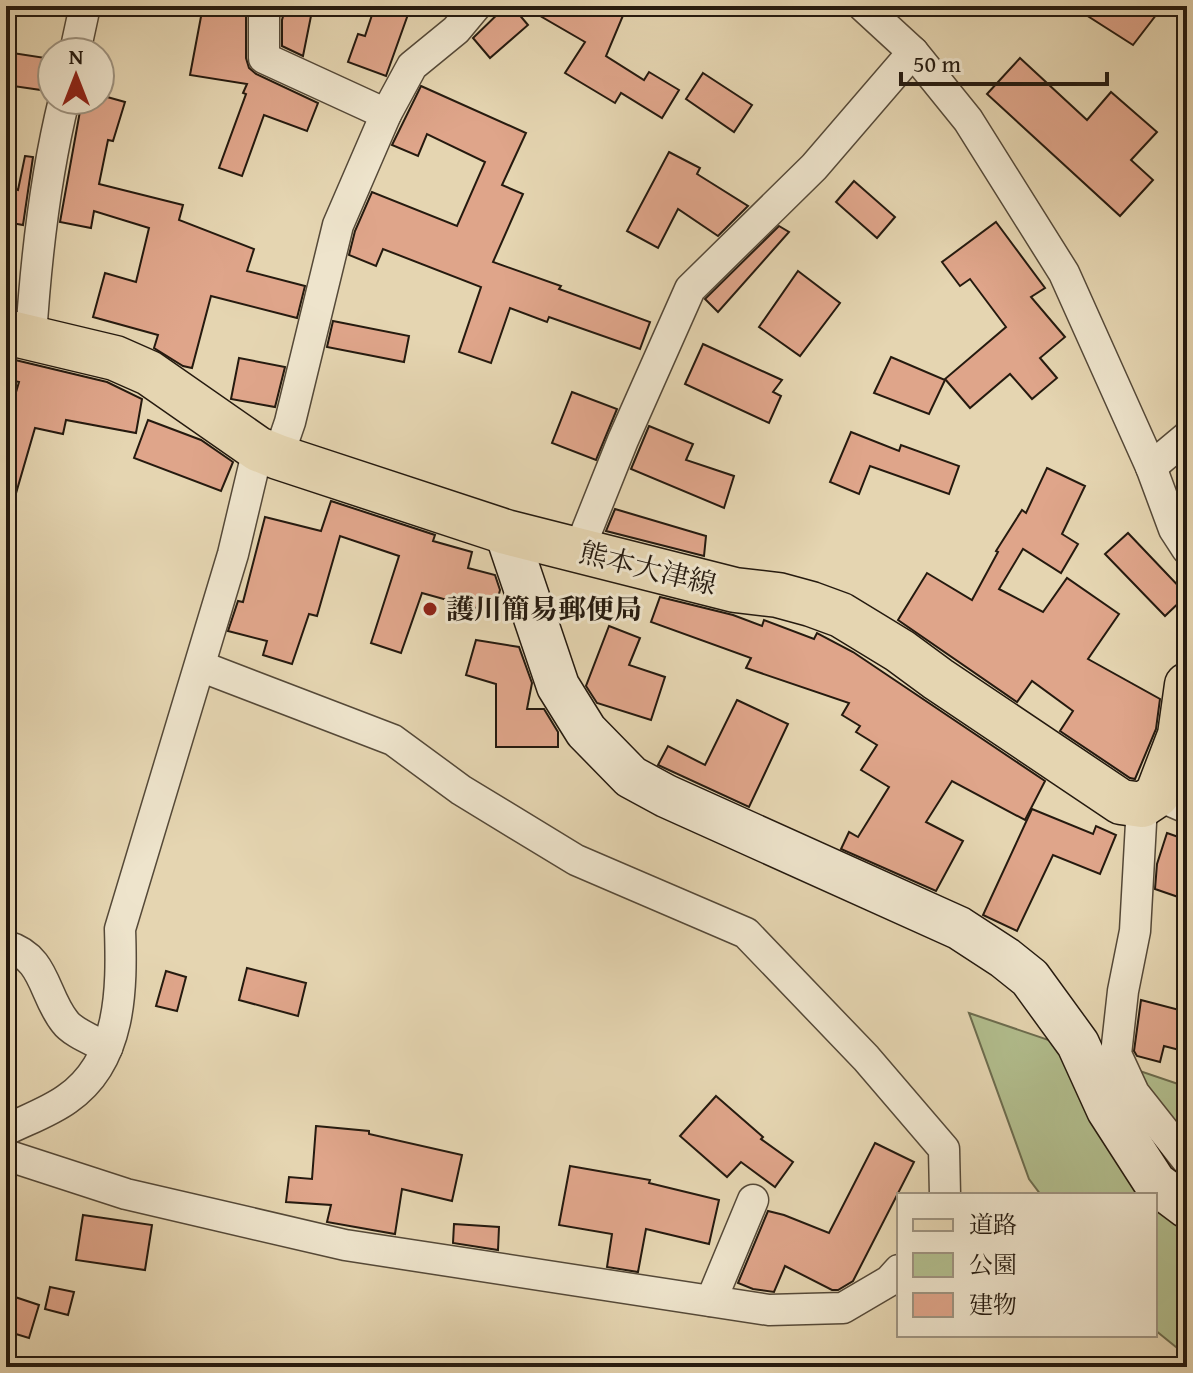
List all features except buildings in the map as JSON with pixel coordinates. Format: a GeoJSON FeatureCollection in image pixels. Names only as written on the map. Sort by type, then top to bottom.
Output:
{"type":"FeatureCollection","features":[{"type":"Feature","properties":{"kind":"main road","name":"熊本大津線"},"geometry":{"type":"LineString","coordinates":[[18,335],[115,358],[149,373],[268,453],[506,532],[735,590],[800,601],[841,615],[900,651],[1121,802],[1162,803]]}},
{"type":"Feature","properties":{"kind":"main road"},"geometry":{"type":"LineString","coordinates":[[1162,803],[1180,735],[1187,685]]}},
{"type":"Feature","properties":{"kind":"street"},"geometry":{"type":"LineString","coordinates":[[78,36],[85,6]]}},
{"type":"Feature","properties":{"kind":"street"},"geometry":{"type":"LineString","coordinates":[[264,6],[264,58],[386,114]]}},
{"type":"Feature","properties":{"kind":"street"},"geometry":{"type":"LineString","coordinates":[[6,1130],[65,1100],[85,1085],[102,1063],[112,1037],[122,981],[120,929],[233,554],[268,453],[290,422],[338,225],[386,114],[412,66],[456,30],[476,6]]}},
{"type":"Feature","properties":{"kind":"street"},"geometry":{"type":"LineString","coordinates":[[863,6],[913,52],[968,120],[1064,273],[1151,467],[1174,529],[1187,549]]}},
{"type":"Feature","properties":{"kind":"street"},"geometry":{"type":"LineString","coordinates":[[579,550],[623,440],[690,289],[814,167],[913,52]]}},
{"type":"Feature","properties":{"kind":"street"},"geometry":{"type":"LineString","coordinates":[[18,335],[34,292],[54,140],[60,116]]}},
{"type":"Feature","properties":{"kind":"street"},"geometry":{"type":"LineString","coordinates":[[1151,467],[1187,437]]}},
{"type":"Feature","properties":{"kind":"street"},"geometry":{"type":"LineString","coordinates":[[506,532],[558,686],[586,731],[631,777],[666,796],[959,928],[1005,958],[1030,978],[1078,1044],[1108,1110],[1155,1183],[1187,1207]]}},
{"type":"Feature","properties":{"kind":"street"},"geometry":{"type":"LineString","coordinates":[[200,666],[393,740],[461,790],[576,860],[746,933],[866,1058],[944,1149],[945,1193]]}},
{"type":"Feature","properties":{"kind":"street"},"geometry":{"type":"LineString","coordinates":[[1162,803],[1123,991],[1116,1054],[1134,1093],[1187,1160]]}},
{"type":"Feature","properties":{"kind":"street"},"geometry":{"type":"LineString","coordinates":[[6,946],[14,948],[37,966],[65,1024],[107,1048]]}},
{"type":"Feature","properties":{"kind":"street"},"geometry":{"type":"LineString","coordinates":[[6,1155],[126,1194],[345,1245],[769,1310],[843,1308],[889,1281],[897,1272]]}},
{"type":"Feature","properties":{"kind":"street"},"geometry":{"type":"LineString","coordinates":[[711,1301],[753,1200]]}},
{"type":"Feature","properties":{"kind":"green space"},"geometry":{"type":"Polygon","coordinates":[[[969,1013],[1187,1087],[1187,1356],[1157,1332],[1157,1193],[1040,1193],[1029,1179],[969,1013]]]}},
{"type":"Feature","properties":{"kind":"place","name":"護川簡易郵便局"},"geometry":{"type":"Point","coordinates":[430,609]}}]}
